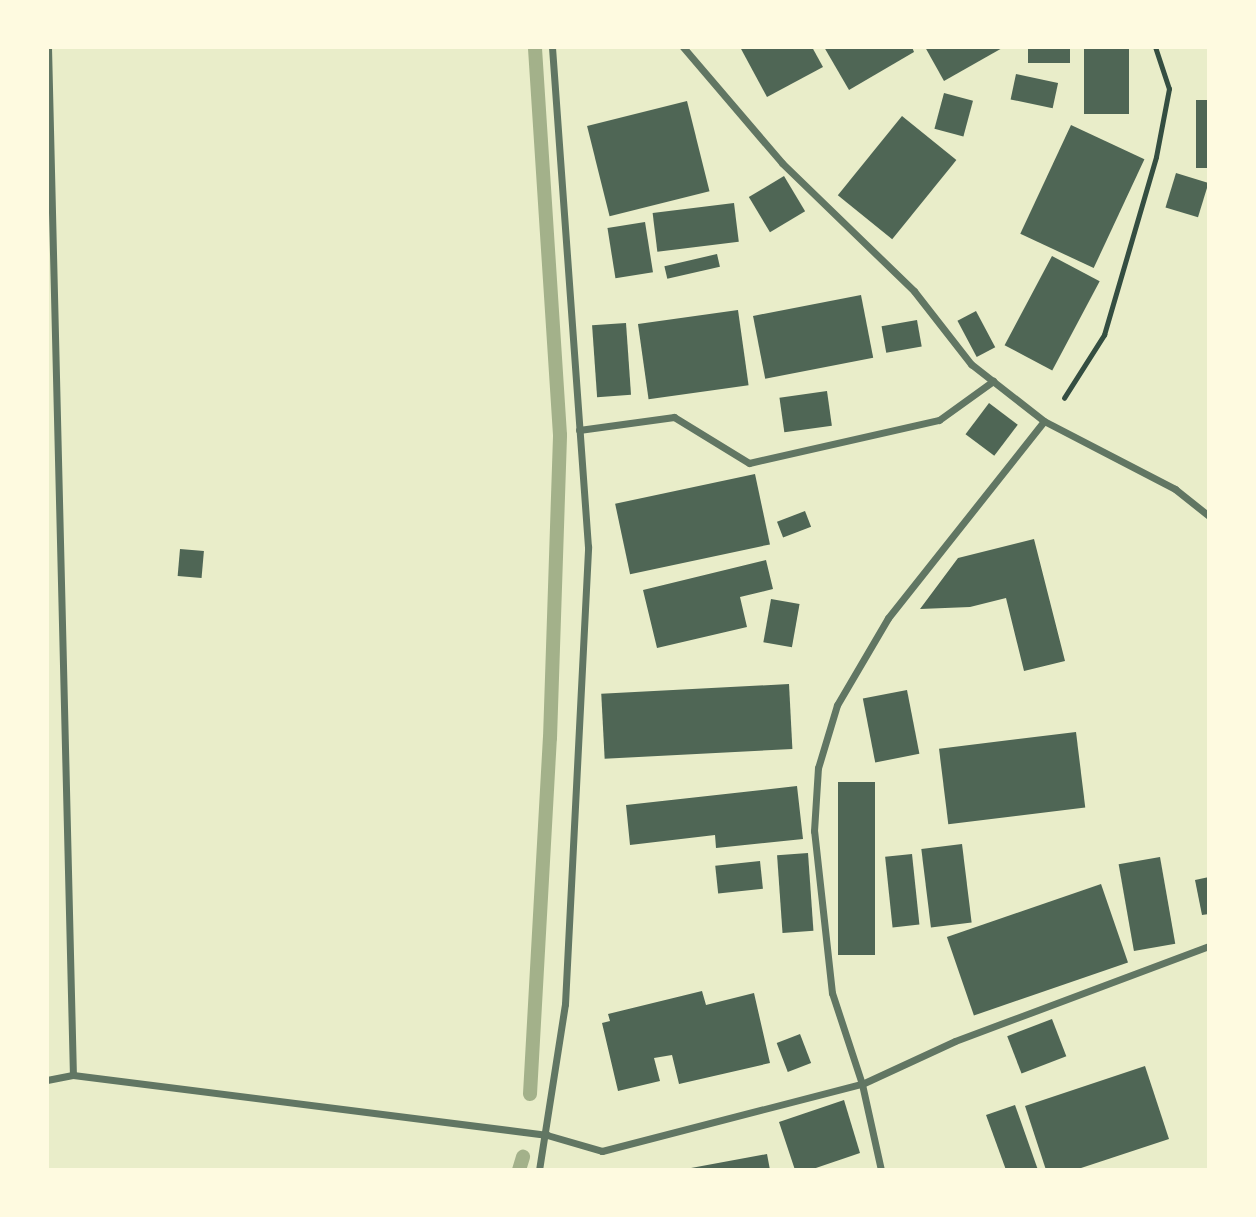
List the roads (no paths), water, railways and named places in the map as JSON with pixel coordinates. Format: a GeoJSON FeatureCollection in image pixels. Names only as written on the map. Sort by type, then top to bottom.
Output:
{"type":"FeatureCollection","features":[{"type":"Feature","properties":{"kind":"street"},"geometry":{"type":"LineString","coordinates":[[48,47],[73,1075]]}},
{"type":"Feature","properties":{"kind":"street"},"geometry":{"type":"LineString","coordinates":[[539,1170],[547,1135],[565,1004],[588,547],[552,47]]}},
{"type":"Feature","properties":{"kind":"street"},"geometry":{"type":"LineString","coordinates":[[682,47],[782,163],[914,291],[971,364],[1044,421],[1175,489],[1209,516]]}},
{"type":"Feature","properties":{"kind":"street"},"geometry":{"type":"LineString","coordinates":[[579,430],[674,417],[749,463],[939,421],[993,381]]}},
{"type":"Feature","properties":{"kind":"street"},"geometry":{"type":"LineString","coordinates":[[881,1170],[862,1084],[832,993],[814,831],[818,768],[837,705],[888,618],[1044,421]]}},
{"type":"Feature","properties":{"kind":"street"},"geometry":{"type":"LineString","coordinates":[[47,1080],[73,1075],[547,1135],[602,1151],[862,1084],[955,1041],[1209,946]]}},
{"type":"Feature","properties":{"kind":"waterway"},"geometry":{"type":"LineString","coordinates":[[530,1094],[550,738],[560,435],[535,47]]}},
{"type":"Feature","properties":{"kind":"waterway"},"geometry":{"type":"LineString","coordinates":[[519,1170],[523,1157]]}}]}
